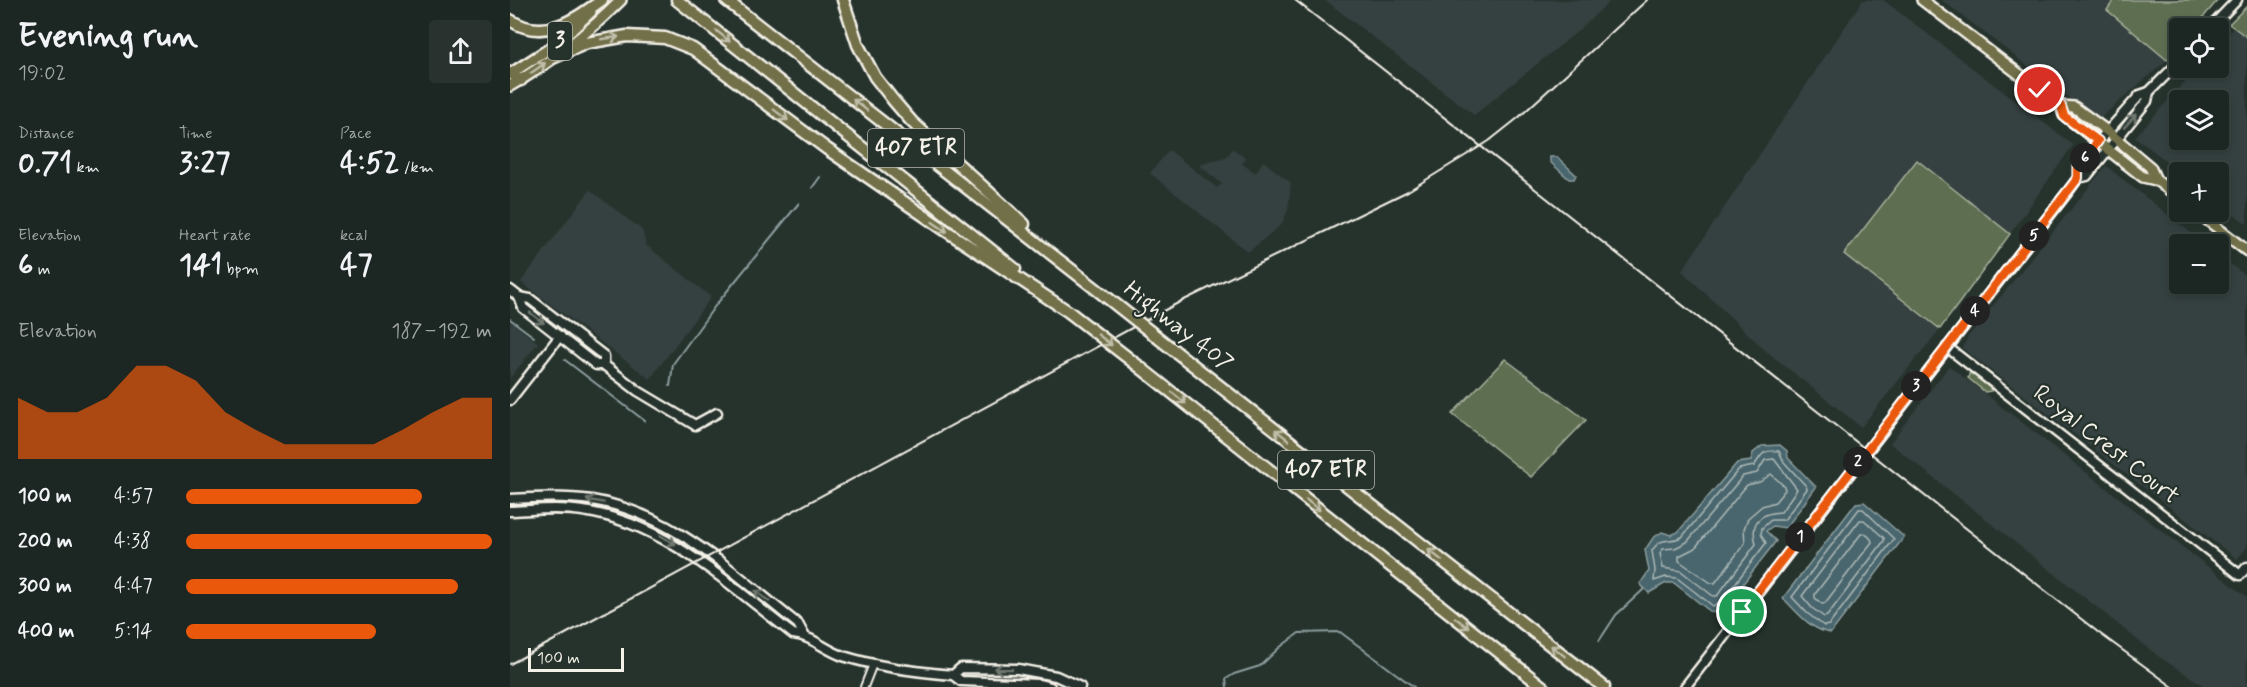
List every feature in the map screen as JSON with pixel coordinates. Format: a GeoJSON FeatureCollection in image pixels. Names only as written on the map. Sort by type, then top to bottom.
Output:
{"type":"FeatureCollection","features":[{"type":"Feature","properties":{"kind":"highway"},"geometry":{"type":"LineString","coordinates":[[510,20],[533,29],[550,29],[580,16],[603,0]]}},
{"type":"Feature","properties":{"kind":"highway","name":"407 ETR"},"geometry":{"type":"LineString","coordinates":[[677,0],[1543,687]]}},
{"type":"Feature","properties":{"kind":"highway","name":"Highway 407"},"geometry":{"type":"LineString","coordinates":[[726,0],[1604,687]]}},
{"type":"Feature","properties":{"kind":"highway"},"geometry":{"type":"LineString","coordinates":[[843,0],[858,45],[875,77],[899,108],[991,195],[1105,296]]}},
{"type":"Feature","properties":{"kind":"highway"},"geometry":{"type":"LineString","coordinates":[[555,57],[592,41],[627,36],[665,38],[693,49],[827,149],[1069,312]]}},
{"type":"Feature","properties":{"kind":"highway"},"geometry":{"type":"LineString","coordinates":[[510,74],[521,80]]}},
{"type":"Feature","properties":{"kind":"main road","name":"3"},"geometry":{"type":"LineString","coordinates":[[510,74],[558,43],[603,0]]}},
{"type":"Feature","properties":{"kind":"main road"},"geometry":{"type":"LineString","coordinates":[[1922,0],[2061,106],[2074,107],[2107,131],[2150,167],[2156,180]]}},
{"type":"Feature","properties":{"kind":"main road"},"geometry":{"type":"LineString","coordinates":[[2220,18],[2237,0]]}},
{"type":"Feature","properties":{"kind":"main road","name":"3"},"geometry":{"type":"LineString","coordinates":[[510,86],[555,57],[620,1]]}},
{"type":"Feature","properties":{"kind":"main road"},"geometry":{"type":"LineString","coordinates":[[1685,687],[2078,178],[2078,167],[2098,141],[2139,95],[2149,92],[2169,72]]}},
{"type":"Feature","properties":{"kind":"main road"},"geometry":{"type":"LineString","coordinates":[[2078,178],[2087,176],[2147,101],[2149,92]]}},
{"type":"Feature","properties":{"kind":"main road"},"geometry":{"type":"LineString","coordinates":[[2061,106],[2064,116],[2143,177],[2156,180],[2169,190]]}},
{"type":"Feature","properties":{"kind":"main road"},"geometry":{"type":"LineString","coordinates":[[2210,222],[2247,251]]}},
{"type":"Feature","properties":{"kind":"main road"},"geometry":{"type":"LineString","coordinates":[[510,290],[519,297],[530,299],[604,356],[604,365]]}},
{"type":"Feature","properties":{"kind":"main road"},"geometry":{"type":"LineString","coordinates":[[519,297],[523,308],[596,365],[604,365],[638,390],[695,425],[717,413]]}},
{"type":"Feature","properties":{"kind":"main road"},"geometry":{"type":"LineString","coordinates":[[510,400],[560,336]]}},
{"type":"Feature","properties":{"kind":"main road","name":"Royal Crest Court"},"geometry":{"type":"LineString","coordinates":[[1947,346],[2240,575],[2247,567]]}},
{"type":"Feature","properties":{"kind":"main road"},"geometry":{"type":"LineString","coordinates":[[510,499],[558,497],[592,500],[626,508],[661,523],[687,537],[798,624],[804,635]]}},
{"type":"Feature","properties":{"kind":"main road"},"geometry":{"type":"LineString","coordinates":[[510,511],[543,508],[582,511],[635,524],[684,551],[793,634],[804,635],[840,655],[873,664],[953,675],[961,681],[1038,684],[1050,687]]}},
{"type":"Feature","properties":{"kind":"main road"},"geometry":{"type":"LineString","coordinates":[[953,675],[961,668],[1018,669],[1056,676],[1080,687]]}},
{"type":"Feature","properties":{"kind":"street"},"geometry":{"type":"LineString","coordinates":[[560,336],[567,327]]}},
{"type":"Feature","properties":{"kind":"street"},"geometry":{"type":"LineString","coordinates":[[864,687],[873,664]]}},
{"type":"Feature","properties":{"kind":"shaded area"},"geometry":{"type":"Polygon","coordinates":[[[1325,0],[1611,0],[1578,31],[1474,115],[1325,0]]]}},
{"type":"Feature","properties":{"kind":"shaded area"},"geometry":{"type":"Polygon","coordinates":[[[1863,0],[1883,0],[2073,145],[2010,234],[1917,160],[1845,254],[1940,329],[1861,427],[1765,350],[1682,271],[1863,0]]]}},
{"type":"Feature","properties":{"kind":"shaded area"},"geometry":{"type":"Polygon","coordinates":[[[1942,0],[2114,0],[2107,11],[2167,60],[2098,120],[1942,0]]]}},
{"type":"Feature","properties":{"kind":"shaded area"},"geometry":{"type":"Polygon","coordinates":[[[2234,27],[2247,37],[2247,224],[2229,210],[2229,162],[2169,163],[2135,137],[2169,99],[2169,150],[2229,150],[2229,90],[2177,90],[2188,78],[2229,78],[2229,33],[2234,27]]]}},
{"type":"Feature","properties":{"kind":"shaded area"},"geometry":{"type":"Polygon","coordinates":[[[1233,149],[1246,158],[1242,164],[1256,173],[1263,161],[1291,183],[1288,210],[1281,225],[1248,252],[1150,173],[1169,150],[1217,188],[1222,184],[1199,165],[1226,157],[1233,149]]]}},
{"type":"Feature","properties":{"kind":"shaded area"},"geometry":{"type":"Polygon","coordinates":[[[2106,166],[2169,216],[2169,222],[2177,222],[2192,234],[2169,234],[2169,294],[2229,294],[2229,263],[2247,277],[2247,547],[2237,559],[1962,348],[1968,337],[2106,166]]]}},
{"type":"Feature","properties":{"kind":"shaded area"},"geometry":{"type":"Polygon","coordinates":[[[590,190],[642,230],[646,245],[711,297],[650,379],[521,282],[590,190]]]}},
{"type":"Feature","properties":{"kind":"shaded area"},"geometry":{"type":"Polygon","coordinates":[[[510,321],[538,343],[510,378],[510,321]]]}},
{"type":"Feature","properties":{"kind":"shaded area"},"geometry":{"type":"Polygon","coordinates":[[[1949,366],[2247,597],[2247,687],[2206,687],[2158,656],[1890,443],[1949,366]]]}},
{"type":"Feature","properties":{"kind":"green space"},"geometry":{"type":"Polygon","coordinates":[[[2114,0],[2218,0],[2203,18],[2169,18],[2169,58],[2167,60],[2107,10],[2114,0]]]}},
{"type":"Feature","properties":{"kind":"green space"},"geometry":{"type":"Polygon","coordinates":[[[2247,6],[2247,37],[2229,24],[2247,6]]]}},
{"type":"Feature","properties":{"kind":"green space"},"geometry":{"type":"Polygon","coordinates":[[[1917,160],[2010,234],[1940,329],[1844,254],[1917,160]]]}},
{"type":"Feature","properties":{"kind":"green space"},"geometry":{"type":"Polygon","coordinates":[[[1505,359],[1586,420],[1531,477],[1452,414],[1505,359]]]}},
{"type":"Feature","properties":{"kind":"green space"},"geometry":{"type":"Polygon","coordinates":[[[1970,372],[1990,386],[1991,391],[1985,392],[1968,378],[1970,372]]]}},
{"type":"Feature","properties":{"kind":"water"},"geometry":{"type":"Polygon","coordinates":[[[1550,157],[1557,157],[1576,175],[1574,179],[1569,179],[1550,162],[1550,157]]]}},
{"type":"Feature","properties":{"kind":"water"},"geometry":{"type":"Polygon","coordinates":[[[1780,445],[1787,451],[1788,458],[1816,487],[1786,528],[1773,526],[1766,531],[1776,541],[1725,607],[1718,612],[1711,612],[1674,583],[1666,583],[1649,593],[1640,584],[1649,571],[1645,550],[1653,538],[1662,532],[1671,535],[1678,532],[1737,463],[1751,461],[1753,453],[1762,446],[1780,445]]]}},
{"type":"Feature","properties":{"kind":"water"},"geometry":{"type":"Polygon","coordinates":[[[1864,502],[1904,537],[1831,633],[1817,629],[1783,598],[1856,503],[1864,502]]]}},
{"type":"Feature","properties":{"kind":"waterway"},"geometry":{"type":"LineString","coordinates":[[812,188],[820,177]]}},
{"type":"Feature","properties":{"kind":"waterway"},"geometry":{"type":"LineString","coordinates":[[670,386],[673,364],[715,306],[799,203]]}},
{"type":"Feature","properties":{"kind":"waterway"},"geometry":{"type":"LineString","coordinates":[[510,319],[534,337]]}},
{"type":"Feature","properties":{"kind":"waterway"},"geometry":{"type":"LineString","coordinates":[[565,360],[645,421]]}},
{"type":"Feature","properties":{"kind":"waterway"},"geometry":{"type":"LineString","coordinates":[[1599,641],[1616,615],[1644,589]]}},
{"type":"Feature","properties":{"kind":"waterway"},"geometry":{"type":"LineString","coordinates":[[1227,687],[1226,679],[1234,674],[1260,666],[1299,633],[1340,632],[1414,687]]}},
{"type":"Feature","properties":{"kind":"railway"},"geometry":{"type":"LineString","coordinates":[[1295,0],[2099,633],[2173,687]]}},
{"type":"Feature","properties":{"kind":"railway"},"geometry":{"type":"LineString","coordinates":[[510,664],[1178,303],[1408,191],[1489,141],[1518,118],[1647,0]]}},
{"type":"Feature","properties":{"kind":"route"},"geometry":{"type":"LineString","coordinates":[[1742,612],[2078,178],[2078,167],[2098,141],[2064,116],[2061,106],[2040,90]]}}]}
